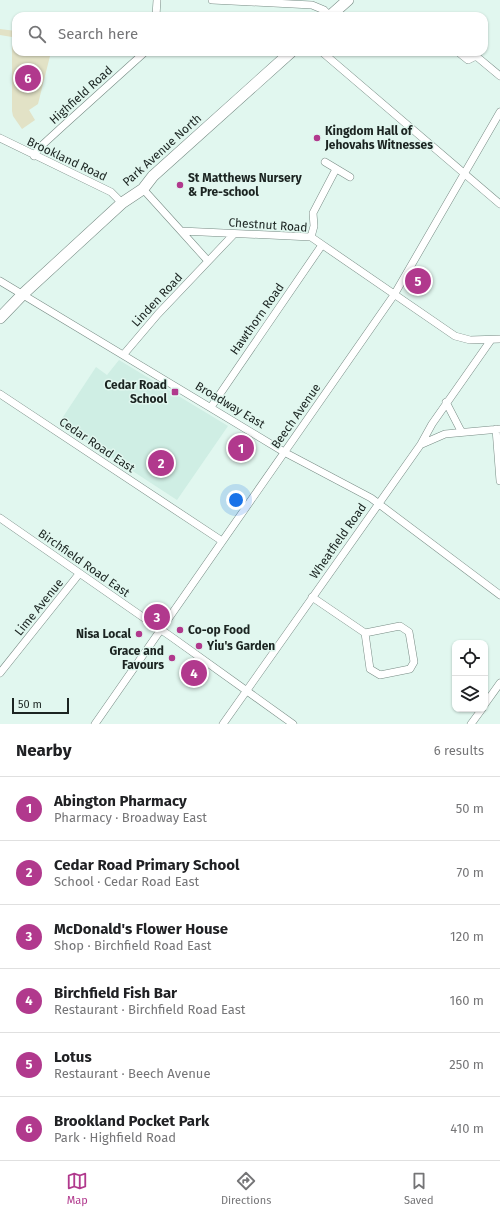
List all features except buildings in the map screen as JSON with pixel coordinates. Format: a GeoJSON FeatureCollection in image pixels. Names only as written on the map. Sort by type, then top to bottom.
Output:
{"type":"FeatureCollection","features":[{"type":"Feature","properties":{"kind":"main road"},"geometry":{"type":"LineString","coordinates":[[334,12],[348,0]]}},
{"type":"Feature","properties":{"kind":"main road","name":"Park Avenue North"},"geometry":{"type":"LineString","coordinates":[[0,318],[23,294],[122,203],[143,188],[153,176],[286,56]]}},
{"type":"Feature","properties":{"kind":"street"},"geometry":{"type":"LineString","coordinates":[[156,12],[157,0]]}},
{"type":"Feature","properties":{"kind":"street"},"geometry":{"type":"LineString","coordinates":[[212,0],[312,6],[326,12]]}},
{"type":"Feature","properties":{"kind":"street","name":"Highfield Road"},"geometry":{"type":"LineString","coordinates":[[34,156],[39,148],[141,56]]}},
{"type":"Feature","properties":{"kind":"street"},"geometry":{"type":"LineString","coordinates":[[327,56],[500,204]]}},
{"type":"Feature","properties":{"kind":"street"},"geometry":{"type":"LineString","coordinates":[[463,56],[468,60],[474,56]]}},
{"type":"Feature","properties":{"kind":"street"},"geometry":{"type":"LineString","coordinates":[[479,56],[500,76]]}},
{"type":"Feature","properties":{"kind":"street","name":"Beech Avenue"},"geometry":{"type":"LineString","coordinates":[[95,724],[394,295],[500,112]]}},
{"type":"Feature","properties":{"kind":"street","name":"Brookland Road"},"geometry":{"type":"LineString","coordinates":[[0,138],[34,156],[111,192],[122,203]]}},
{"type":"Feature","properties":{"kind":"street"},"geometry":{"type":"LineString","coordinates":[[325,162],[350,177]]}},
{"type":"Feature","properties":{"kind":"street"},"geometry":{"type":"LineString","coordinates":[[311,237],[314,226],[314,213],[336,169]]}},
{"type":"Feature","properties":{"kind":"street"},"geometry":{"type":"LineString","coordinates":[[143,188],[208,261]]}},
{"type":"Feature","properties":{"kind":"street","name":"Chestnut Road"},"geometry":{"type":"LineString","coordinates":[[181,231],[311,237],[455,336],[470,340],[500,339]]}},
{"type":"Feature","properties":{"kind":"street","name":"Linden Road"},"geometry":{"type":"LineString","coordinates":[[124,354],[158,314],[234,234]]}},
{"type":"Feature","properties":{"kind":"street","name":"Hawthorn Road"},"geometry":{"type":"LineString","coordinates":[[211,407],[322,245]]}},
{"type":"Feature","properties":{"kind":"street","name":"Broadway East"},"geometry":{"type":"LineString","coordinates":[[0,281],[124,354],[284,452],[332,476],[379,503],[500,595]]}},
{"type":"Feature","properties":{"kind":"street","name":"Wheatfield Road"},"geometry":{"type":"LineString","coordinates":[[223,724],[422,444],[432,424],[446,402],[491,340]]}},
{"type":"Feature","properties":{"kind":"street","name":"Cedar Road East"},"geometry":{"type":"LineString","coordinates":[[0,394],[222,541]]}},
{"type":"Feature","properties":{"kind":"street"},"geometry":{"type":"LineString","coordinates":[[446,402],[462,431]]}},
{"type":"Feature","properties":{"kind":"street"},"geometry":{"type":"LineString","coordinates":[[422,444],[445,434],[462,431],[498,429],[500,481]]}},
{"type":"Feature","properties":{"kind":"street","name":"Birchfield Road East"},"geometry":{"type":"LineString","coordinates":[[0,518],[293,724]]}},
{"type":"Feature","properties":{"kind":"street","name":"Lime Avenue"},"geometry":{"type":"LineString","coordinates":[[0,673],[79,574]]}},
{"type":"Feature","properties":{"kind":"street"},"geometry":{"type":"LineString","coordinates":[[312,597],[365,633],[400,626],[409,632],[414,662],[410,669],[380,675],[370,669],[365,633]]}},
{"type":"Feature","properties":{"kind":"street"},"geometry":{"type":"LineString","coordinates":[[488,700],[500,683]]}},
{"type":"Feature","properties":{"kind":"street"},"geometry":{"type":"LineString","coordinates":[[471,724],[480,712]]}},
{"type":"Feature","properties":{"kind":"shaded area"},"geometry":{"type":"Polygon","coordinates":[[[0,29],[12,30],[12,37],[0,35],[0,29]]]}},
{"type":"Feature","properties":{"kind":"shaded area"},"geometry":{"type":"Polygon","coordinates":[[[12,56],[50,56],[38,104],[29,110],[35,120],[22,129],[13,116],[12,56]]]}},
{"type":"Feature","properties":{"kind":"shaded area"},"geometry":{"type":"Polygon","coordinates":[[[119,360],[228,426],[177,500],[59,423],[96,367],[107,375],[119,360]]]}},
{"type":"Feature","properties":{"kind":"place","name":"Brookland Pocket Park"},"geometry":{"type":"Point","coordinates":[28,78]}},
{"type":"Feature","properties":{"kind":"place","name":"Kingdom Hall of Jehovahs Witnesses"},"geometry":{"type":"Point","coordinates":[317,138]}},
{"type":"Feature","properties":{"kind":"place","name":"St Matthews Nursery & Pre-school"},"geometry":{"type":"Point","coordinates":[180,185]}},
{"type":"Feature","properties":{"kind":"place","name":"Lotus"},"geometry":{"type":"Point","coordinates":[418,281]}},
{"type":"Feature","properties":{"kind":"place","name":"Cedar Road School"},"geometry":{"type":"Point","coordinates":[175,392]}},
{"type":"Feature","properties":{"kind":"place","name":"Abington Pharmacy"},"geometry":{"type":"Point","coordinates":[241,448]}},
{"type":"Feature","properties":{"kind":"place","name":"Cedar Road Primary School"},"geometry":{"type":"Point","coordinates":[161,463]}},
{"type":"Feature","properties":{"kind":"place","name":"McDonald's Flower House"},"geometry":{"type":"Point","coordinates":[157,617]}},
{"type":"Feature","properties":{"kind":"place","name":"Co-op Food"},"geometry":{"type":"Point","coordinates":[180,630]}},
{"type":"Feature","properties":{"kind":"place","name":"Nisa Local"},"geometry":{"type":"Point","coordinates":[139,634]}},
{"type":"Feature","properties":{"kind":"place","name":"Yiu's Garden"},"geometry":{"type":"Point","coordinates":[199,646]}},
{"type":"Feature","properties":{"kind":"place","name":"Grace and Favours"},"geometry":{"type":"Point","coordinates":[172,658]}},
{"type":"Feature","properties":{"kind":"place","name":"Birchfield Fish Bar"},"geometry":{"type":"Point","coordinates":[194,673]}}]}
